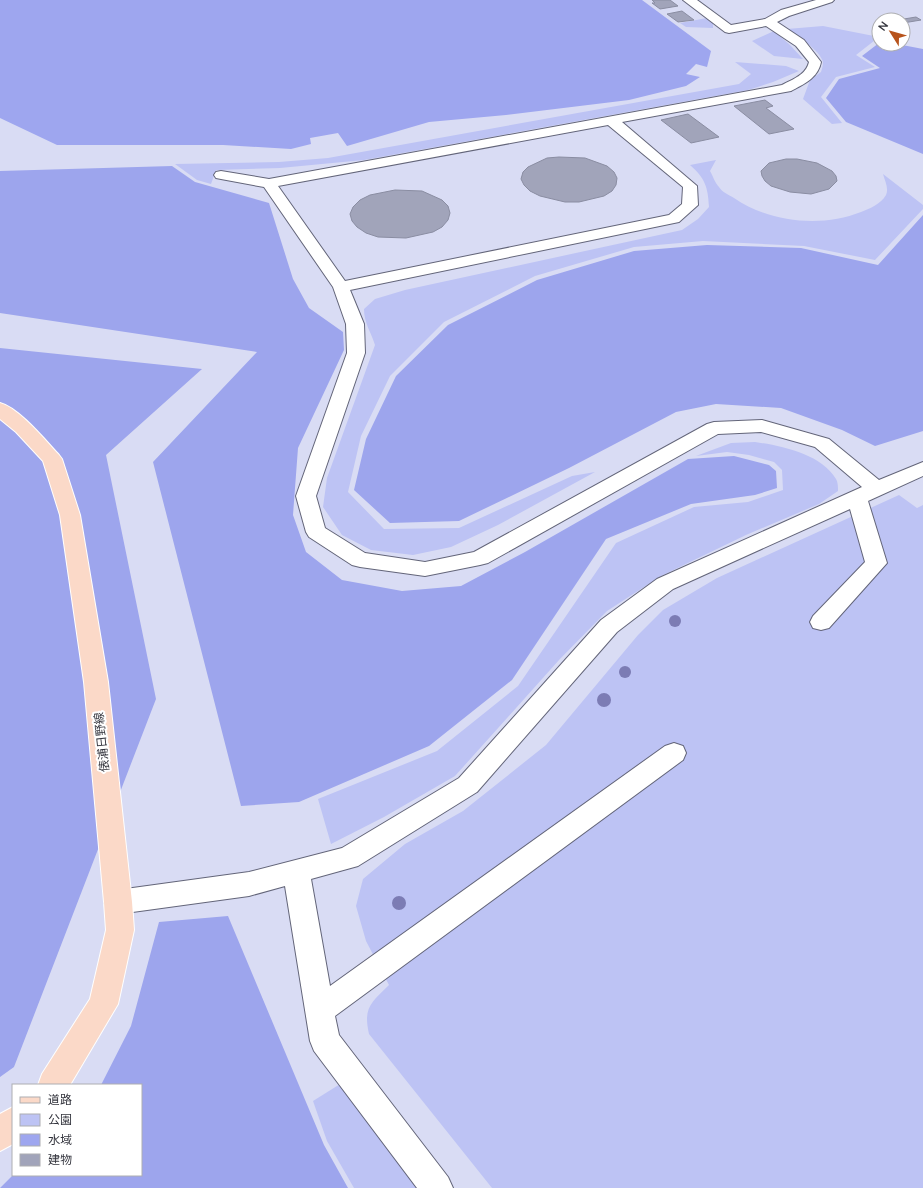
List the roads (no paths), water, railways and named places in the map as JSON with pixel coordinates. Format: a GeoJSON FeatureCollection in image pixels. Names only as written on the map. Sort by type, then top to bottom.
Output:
{"type":"FeatureCollection","features":[{"type":"Feature","properties":{"kind":"main road","name":"俵浦日野線"},"geometry":{"type":"LineString","coordinates":[[0,409],[23,428],[52,460],[70,515],[96,682],[118,902],[120,930],[103,1004],[54,1084]]}},
{"type":"Feature","properties":{"kind":"main road"},"geometry":{"type":"LineString","coordinates":[[0,1135],[12,1124]]}},
{"type":"Feature","properties":{"kind":"street"},"geometry":{"type":"LineString","coordinates":[[689,0],[729,29],[768,22],[785,13],[796,4],[828,0]]}},
{"type":"Feature","properties":{"kind":"street"},"geometry":{"type":"LineString","coordinates":[[221,175],[269,183],[786,88],[807,77],[815,67],[815,62],[800,43],[768,22]]}},
{"type":"Feature","properties":{"kind":"street"},"geometry":{"type":"LineString","coordinates":[[341,287],[674,219],[690,205],[690,186],[611,120]]}},
{"type":"Feature","properties":{"kind":"street"},"geometry":{"type":"LineString","coordinates":[[269,183],[341,287],[355,324],[356,353],[306,496],[316,532],[360,560],[425,569],[480,558],[714,428],[762,426],[822,443],[867,493],[876,563],[821,622]]}},
{"type":"Feature","properties":{"kind":"street"},"geometry":{"type":"LineString","coordinates":[[118,902],[249,884],[349,858],[468,785],[609,626],[665,584],[923,468]]}},
{"type":"Feature","properties":{"kind":"street"},"geometry":{"type":"LineString","coordinates":[[320,1010],[674,752]]}},
{"type":"Feature","properties":{"kind":"street"},"geometry":{"type":"LineString","coordinates":[[296,871],[326,1041],[438,1188]]}},
{"type":"Feature","properties":{"kind":"water"},"geometry":{"type":"Polygon","coordinates":[[[0,0],[642,0],[711,51],[707,67],[696,64],[686,74],[700,77],[686,86],[629,100],[506,115],[429,122],[347,146],[338,133],[310,138],[311,144],[291,149],[223,145],[57,145],[0,118],[0,0]]]}}]}
